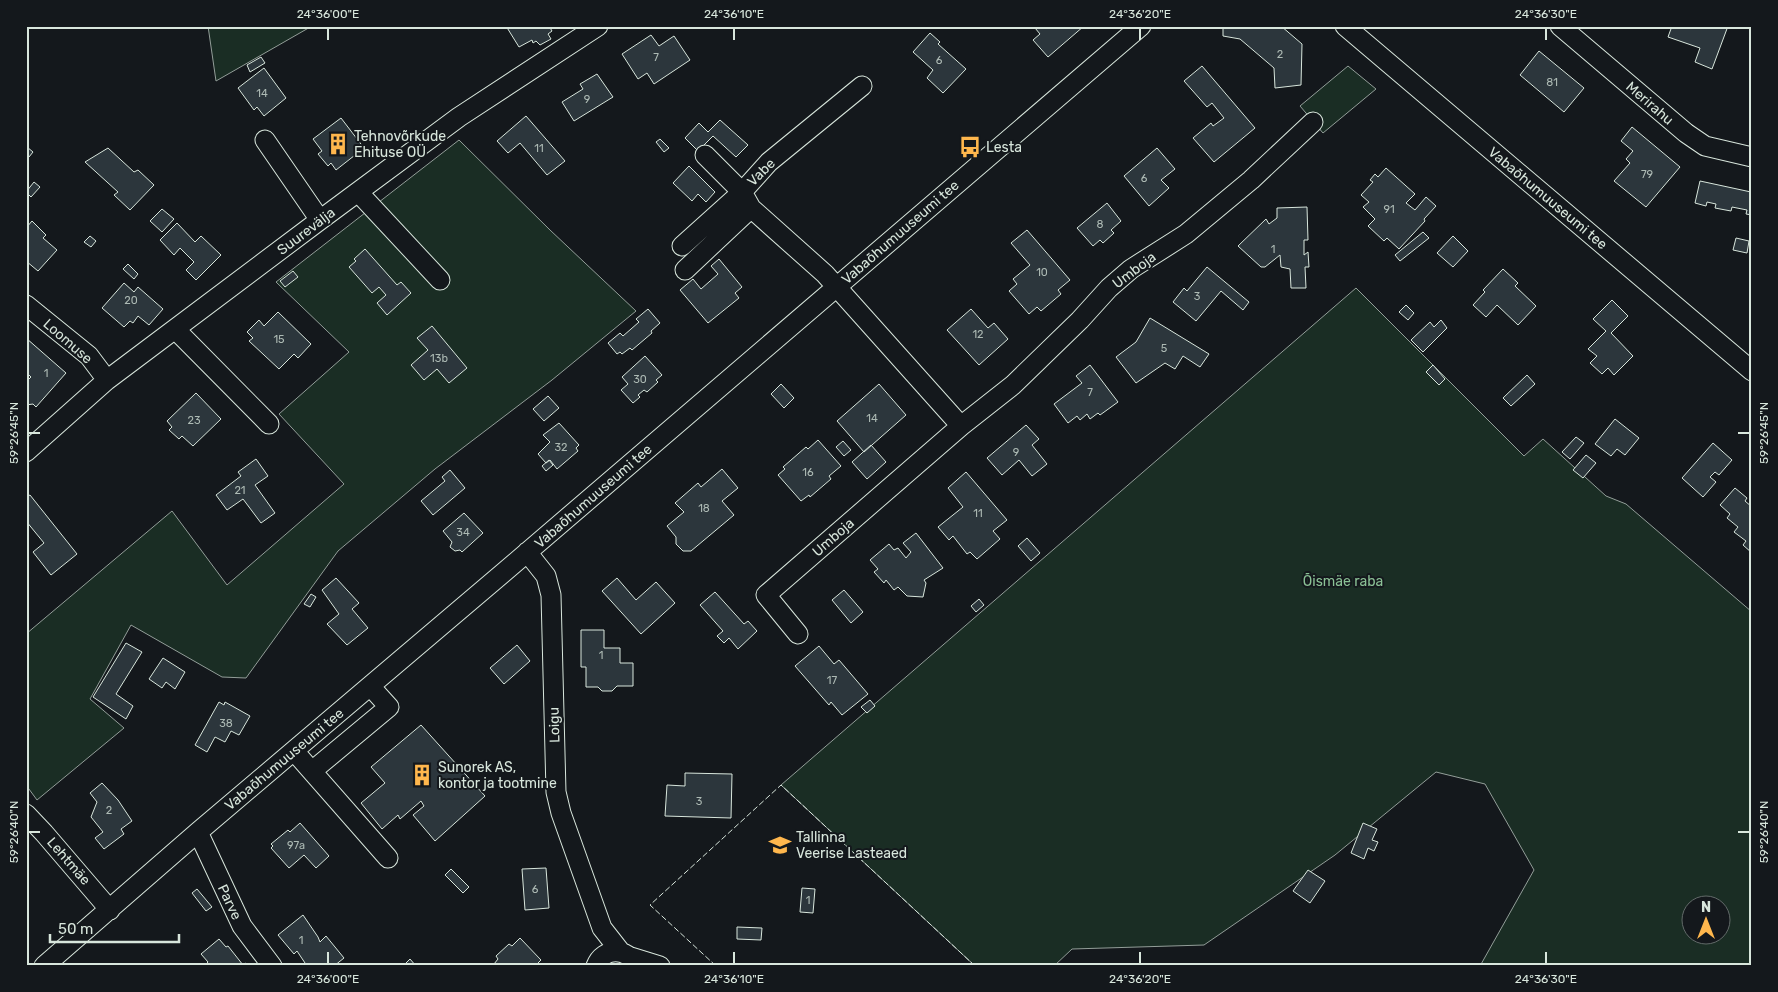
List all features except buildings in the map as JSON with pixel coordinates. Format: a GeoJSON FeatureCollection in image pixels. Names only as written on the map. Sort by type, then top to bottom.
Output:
{"type":"FeatureCollection","features":[{"type":"Feature","properties":{"kind":"street","name":"Suurevälja"},"geometry":{"type":"LineString","coordinates":[[26,452],[108,380],[320,220],[459,117],[598,26]]}},
{"type":"Feature","properties":{"kind":"street","name":"Vabaõhumuuseumi tee"},"geometry":{"type":"LineString","coordinates":[[1345,26],[1752,371]]}},
{"type":"Feature","properties":{"kind":"street","name":"Merirahu"},"geometry":{"type":"LineString","coordinates":[[1560,26],[1686,133],[1705,146],[1752,156]]}},
{"type":"Feature","properties":{"kind":"street","name":"Vabaõhumuuseumi tee"},"geometry":{"type":"LineString","coordinates":[[44,966],[198,832],[528,552],[1135,28]]}},
{"type":"Feature","properties":{"kind":"street","name":"Vabe"},"geometry":{"type":"LineString","coordinates":[[836,287],[825,274],[746,200],[770,162],[862,86]]}},
{"type":"Feature","properties":{"kind":"street","name":"Umboja"},"geometry":{"type":"LineString","coordinates":[[798,634],[766,595],[961,426],[1012,385],[1080,320],[1109,288],[1131,269],[1186,234],[1251,180],[1313,122]]}},
{"type":"Feature","properties":{"kind":"street"},"geometry":{"type":"LineString","coordinates":[[265,140],[320,220]]}},
{"type":"Feature","properties":{"kind":"street"},"geometry":{"type":"LineString","coordinates":[[705,155],[746,200]]}},
{"type":"Feature","properties":{"kind":"street"},"geometry":{"type":"LineString","coordinates":[[358,192],[440,280]]}},
{"type":"Feature","properties":{"kind":"street"},"geometry":{"type":"LineString","coordinates":[[682,246],[746,200]]}},
{"type":"Feature","properties":{"kind":"street"},"geometry":{"type":"LineString","coordinates":[[685,270],[746,200]]}},
{"type":"Feature","properties":{"kind":"street"},"geometry":{"type":"LineString","coordinates":[[836,287],[961,426]]}},
{"type":"Feature","properties":{"kind":"street","name":"Loomuse"},"geometry":{"type":"LineString","coordinates":[[26,305],[89,356],[108,380]]}},
{"type":"Feature","properties":{"kind":"street"},"geometry":{"type":"LineString","coordinates":[[175,329],[269,424]]}},
{"type":"Feature","properties":{"kind":"street","name":"Loigu"},"geometry":{"type":"LineString","coordinates":[[528,552],[546,576],[551,595],[556,792],[560,813],[602,928],[629,958]]}},
{"type":"Feature","properties":{"kind":"street"},"geometry":{"type":"LineString","coordinates":[[312,771],[388,707],[370,686]]}},
{"type":"Feature","properties":{"kind":"street"},"geometry":{"type":"LineString","coordinates":[[294,751],[388,858]]}},
{"type":"Feature","properties":{"kind":"street","name":"Lehtmäe"},"geometry":{"type":"LineString","coordinates":[[26,814],[110,910]]}},
{"type":"Feature","properties":{"kind":"street","name":"Parve"},"geometry":{"type":"LineString","coordinates":[[198,832],[242,926],[272,966]]}},
{"type":"Feature","properties":{"kind":"street","name":"Loigu"},"geometry":{"type":"LineString","coordinates":[[597,964],[602,928]]}},
{"type":"Feature","properties":{"kind":"street"},"geometry":{"type":"LineString","coordinates":[[597,964],[607,953],[660,966]]}},
{"type":"Feature","properties":{"kind":"green space"},"geometry":{"type":"Polygon","coordinates":[[[208,26],[312,26],[216,81],[208,26]]]}},
{"type":"Feature","properties":{"kind":"green space"},"geometry":{"type":"Polygon","coordinates":[[[1348,66],[1376,89],[1323,133],[1300,106],[1348,66]]]}},
{"type":"Feature","properties":{"kind":"green space"},"geometry":{"type":"Polygon","coordinates":[[[459,140],[636,311],[552,380],[435,469],[338,551],[246,678],[222,677],[131,625],[90,699],[124,728],[37,800],[26,785],[26,634],[172,511],[227,585],[344,484],[279,414],[349,352],[276,282],[459,140]]]}},
{"type":"Feature","properties":{"kind":"green space","name":"Õismäe raba"},"geometry":{"type":"Polygon","coordinates":[[[1356,288],[1524,456],[1543,439],[1606,496],[1626,504],[1752,612],[1752,966],[1480,966],[1534,870],[1485,784],[1436,772],[1335,855],[1204,945],[1072,949],[1054,966],[975,966],[781,785],[1356,288]]]}},
{"type":"Feature","properties":{"kind":"fence"},"geometry":{"type":"LineString","coordinates":[[716,966],[650,905],[781,785],[975,966]]}},
{"type":"Feature","properties":{"kind":"place","name":"Tehnovõrkude Ehituse OÜ"},"geometry":{"type":"Point","coordinates":[338,144]}},
{"type":"Feature","properties":{"kind":"place","name":"Lesta"},"geometry":{"type":"Point","coordinates":[970,147]}},
{"type":"Feature","properties":{"kind":"place","name":"Sunorek AS, kontor ja tootmine"},"geometry":{"type":"Point","coordinates":[422,775]}},
{"type":"Feature","properties":{"kind":"place","name":"Tallinna Veerise Lasteaed"},"geometry":{"type":"Point","coordinates":[780,845]}}]}
